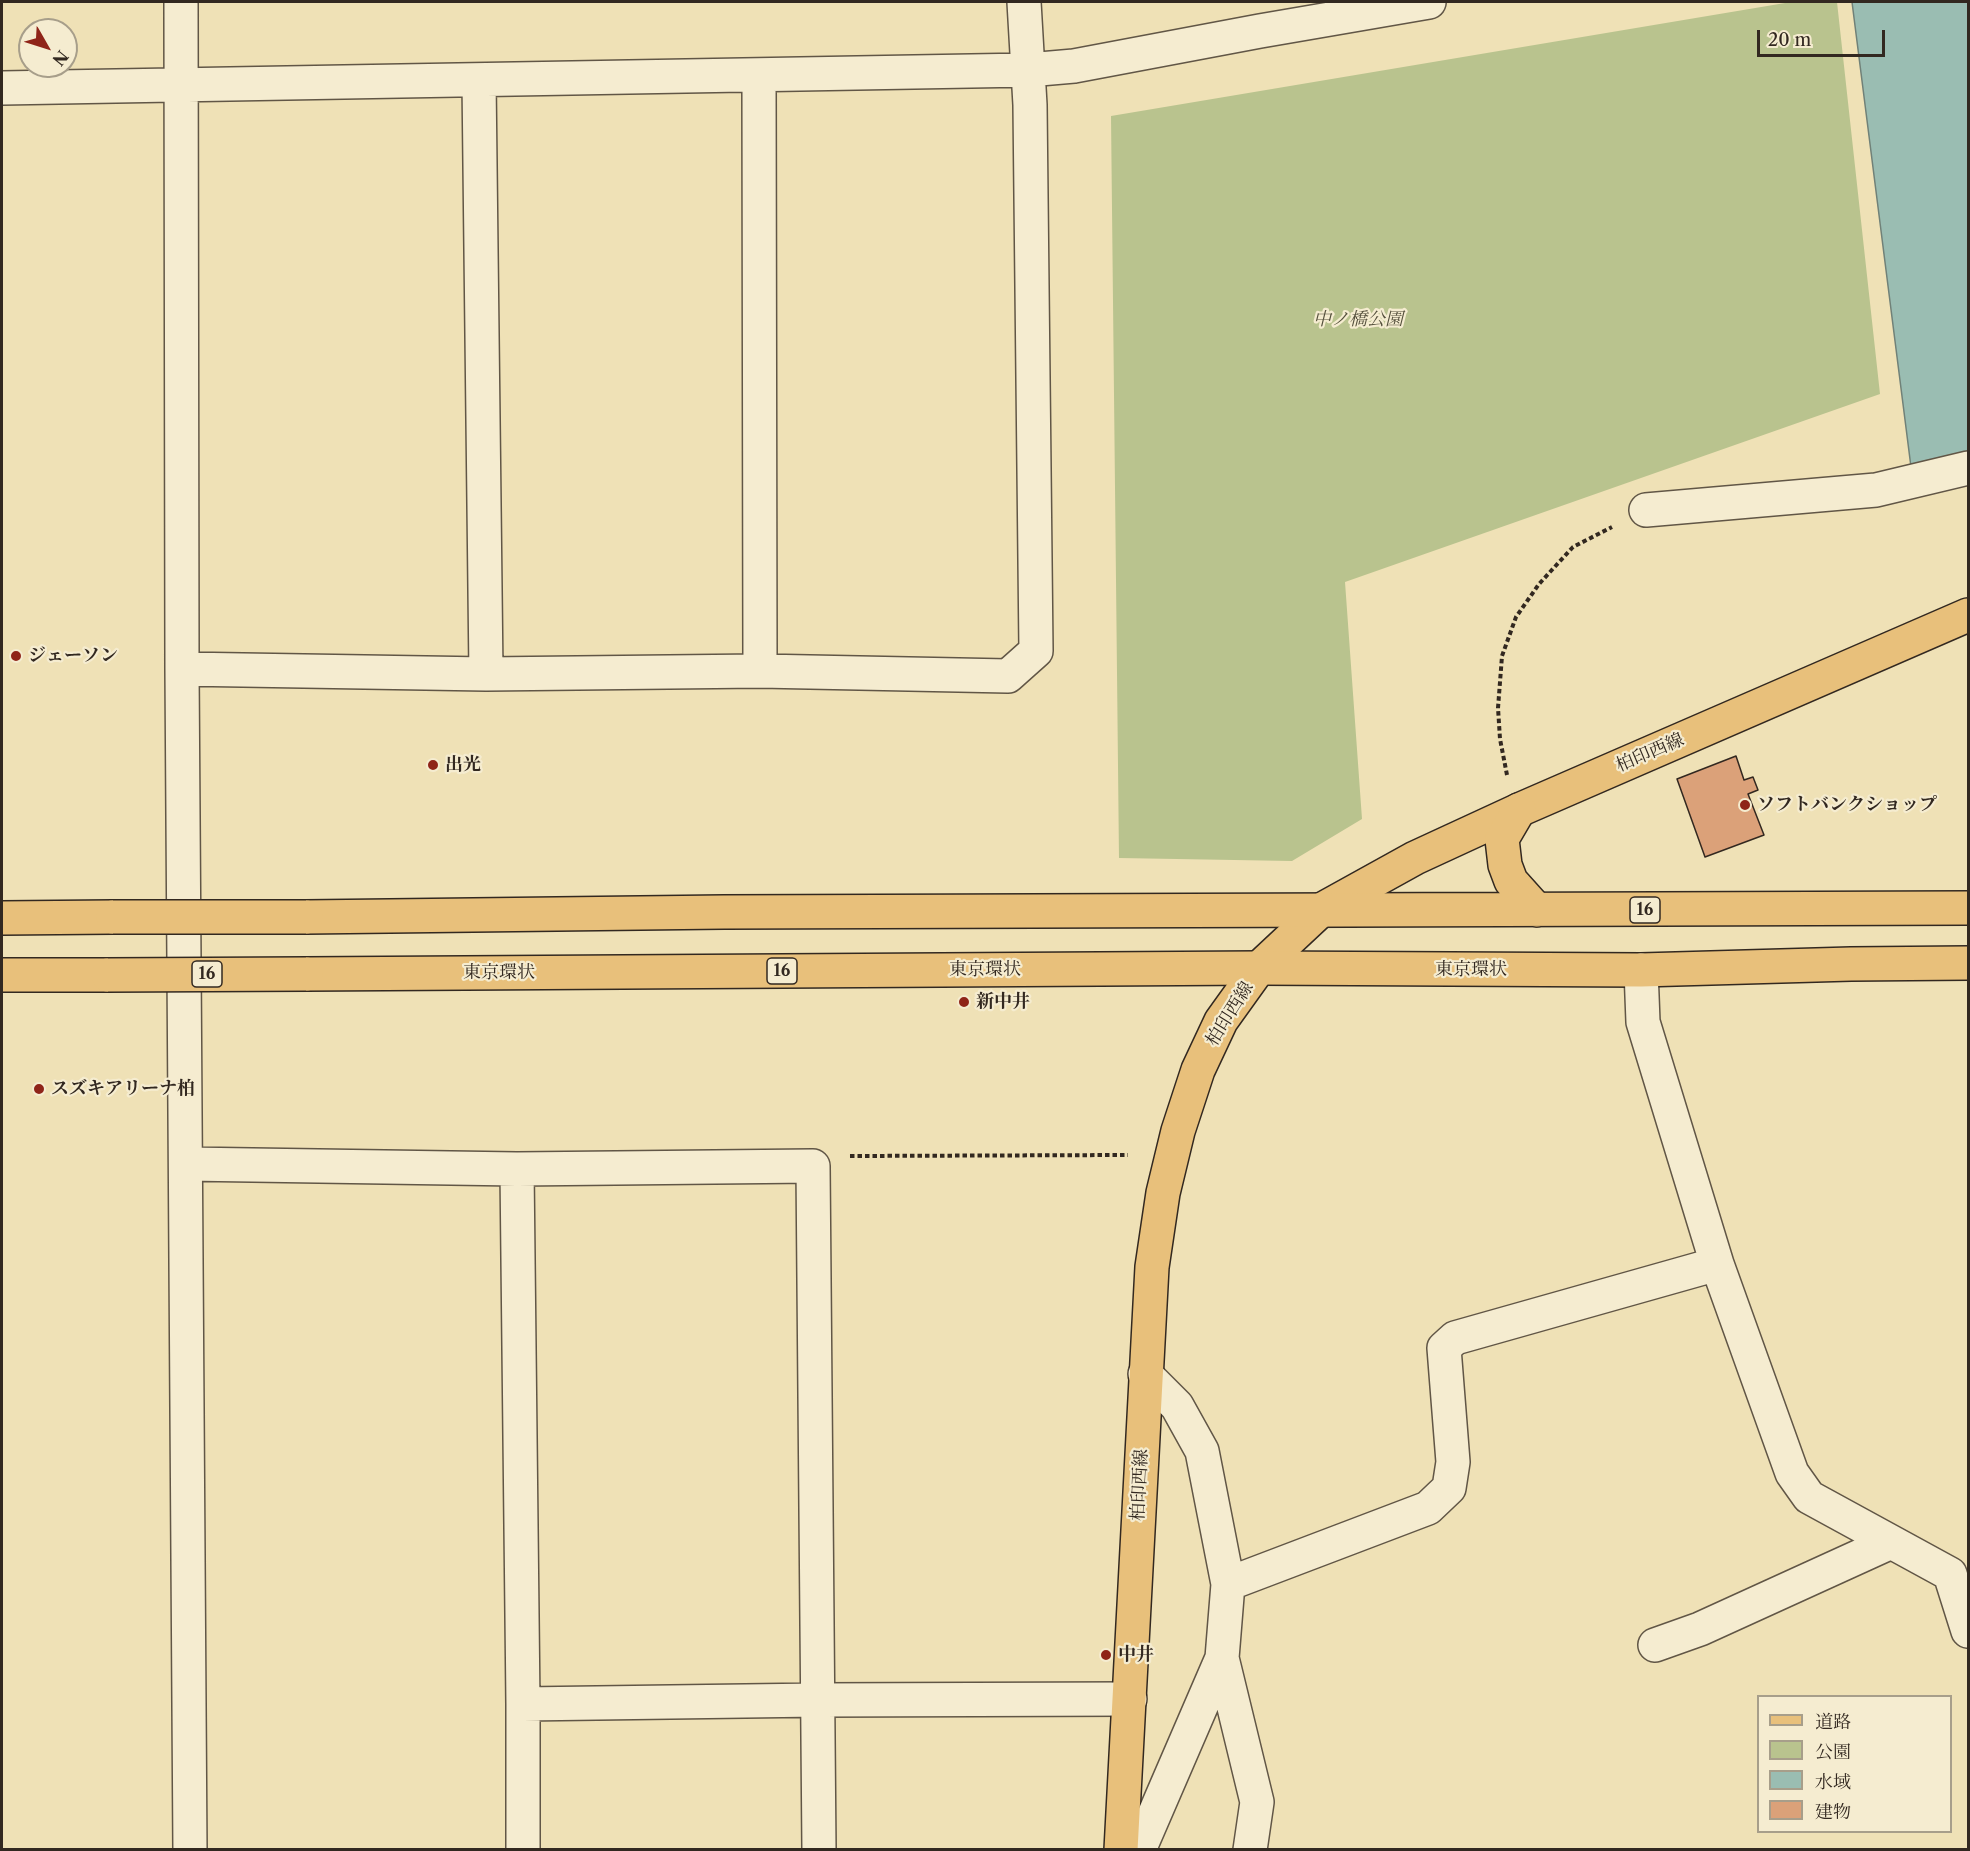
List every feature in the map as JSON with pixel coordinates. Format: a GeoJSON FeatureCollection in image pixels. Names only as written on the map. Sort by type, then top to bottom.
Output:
{"type":"FeatureCollection","features":[{"type":"Feature","properties":{"kind":"main road","name":"柏印西線"},"geometry":{"type":"LineString","coordinates":[[1121,1850],[1152,1267],[1163,1193],[1178,1131],[1198,1070],[1221,1021],[1259,968],[1322,910],[1415,858],[1519,810],[1968,615]]}},
{"type":"Feature","properties":{"kind":"main road"},"geometry":{"type":"LineString","coordinates":[[1519,810],[1502,839],[1505,865],[1511,881],[1537,910]]}},
{"type":"Feature","properties":{"kind":"main road","name":"16"},"geometry":{"type":"LineString","coordinates":[[2,918],[736,912],[1968,908]]}},
{"type":"Feature","properties":{"kind":"main road","name":"東京環状"},"geometry":{"type":"LineString","coordinates":[[2,975],[1259,968],[1641,970],[1968,963]]}},
{"type":"Feature","properties":{"kind":"street"},"geometry":{"type":"LineString","coordinates":[[181,2],[182,669],[190,1850]]}},
{"type":"Feature","properties":{"kind":"street"},"geometry":{"type":"LineString","coordinates":[[182,669],[486,674],[760,671],[1008,676],[1036,651],[1028,70],[1024,2]]}},
{"type":"Feature","properties":{"kind":"street"},"geometry":{"type":"LineString","coordinates":[[2,88],[1028,70],[1074,66],[1260,16],[1429,2]]}},
{"type":"Feature","properties":{"kind":"street"},"geometry":{"type":"LineString","coordinates":[[759,76],[760,671]]}},
{"type":"Feature","properties":{"kind":"street"},"geometry":{"type":"LineString","coordinates":[[479,80],[486,674]]}},
{"type":"Feature","properties":{"kind":"street"},"geometry":{"type":"LineString","coordinates":[[1646,510],[1876,490],[1968,468]]}},
{"type":"Feature","properties":{"kind":"street"},"geometry":{"type":"LineString","coordinates":[[1641,970],[1643,1022],[1717,1264],[1792,1473],[1809,1497],[1891,1542],[1959,1573],[1968,1631]]}},
{"type":"Feature","properties":{"kind":"street"},"geometry":{"type":"LineString","coordinates":[[186,1164],[517,1169],[813,1166],[819,1850]]}},
{"type":"Feature","properties":{"kind":"street"},"geometry":{"type":"LineString","coordinates":[[517,1169],[523,1850]]}},
{"type":"Feature","properties":{"kind":"street"},"geometry":{"type":"LineString","coordinates":[[1228,1584],[1428,1508],[1449,1488],[1453,1462],[1444,1348],[1455,1338],[1717,1264]]}},
{"type":"Feature","properties":{"kind":"street"},"geometry":{"type":"LineString","coordinates":[[1145,1374],[1177,1406],[1202,1451],[1228,1584],[1222,1658],[1257,1802],[1250,1850]]}},
{"type":"Feature","properties":{"kind":"street"},"geometry":{"type":"LineString","coordinates":[[1654,1645],[1700,1629],[1891,1542]]}},
{"type":"Feature","properties":{"kind":"street"},"geometry":{"type":"LineString","coordinates":[[1139,1850],[1222,1658]]}},
{"type":"Feature","properties":{"kind":"street"},"geometry":{"type":"LineString","coordinates":[[523,1704],[819,1700],[1130,1700]]}},
{"type":"Feature","properties":{"kind":"path"},"geometry":{"type":"LineString","coordinates":[[1519,810],[1505,771],[1498,708],[1502,656],[1516,617],[1539,584],[1573,547],[1646,510]]}},
{"type":"Feature","properties":{"kind":"path"},"geometry":{"type":"LineString","coordinates":[[813,1166],[848,1156],[1128,1155]]}},
{"type":"Feature","properties":{"kind":"green space","name":"中ノ橋公園"},"geometry":{"type":"Polygon","coordinates":[[[1791,2],[1837,2],[1880,394],[1345,582],[1362,819],[1292,861],[1119,858],[1111,116],[1791,2]]]}},
{"type":"Feature","properties":{"kind":"water"},"geometry":{"type":"Polygon","coordinates":[[[1852,2],[1968,2],[1968,451],[1912,475],[1852,2]]]}},
{"type":"Feature","properties":{"kind":"building"},"geometry":{"type":"Polygon","coordinates":[[[1736,756],[1744,780],[1753,777],[1758,790],[1748,794],[1764,835],[1705,857],[1677,779],[1736,756]]]}},
{"type":"Feature","properties":{"kind":"place","name":"ジェーソン"},"geometry":{"type":"Point","coordinates":[16,656]}},
{"type":"Feature","properties":{"kind":"place","name":"出光"},"geometry":{"type":"Point","coordinates":[433,765]}},
{"type":"Feature","properties":{"kind":"place","name":"ソフトバンクショップ"},"geometry":{"type":"Point","coordinates":[1745,805]}},
{"type":"Feature","properties":{"kind":"place","name":"新中井"},"geometry":{"type":"Point","coordinates":[964,1002]}},
{"type":"Feature","properties":{"kind":"place","name":"スズキアリーナ柏"},"geometry":{"type":"Point","coordinates":[39,1089]}},
{"type":"Feature","properties":{"kind":"place","name":"中井"},"geometry":{"type":"Point","coordinates":[1106,1655]}}]}
